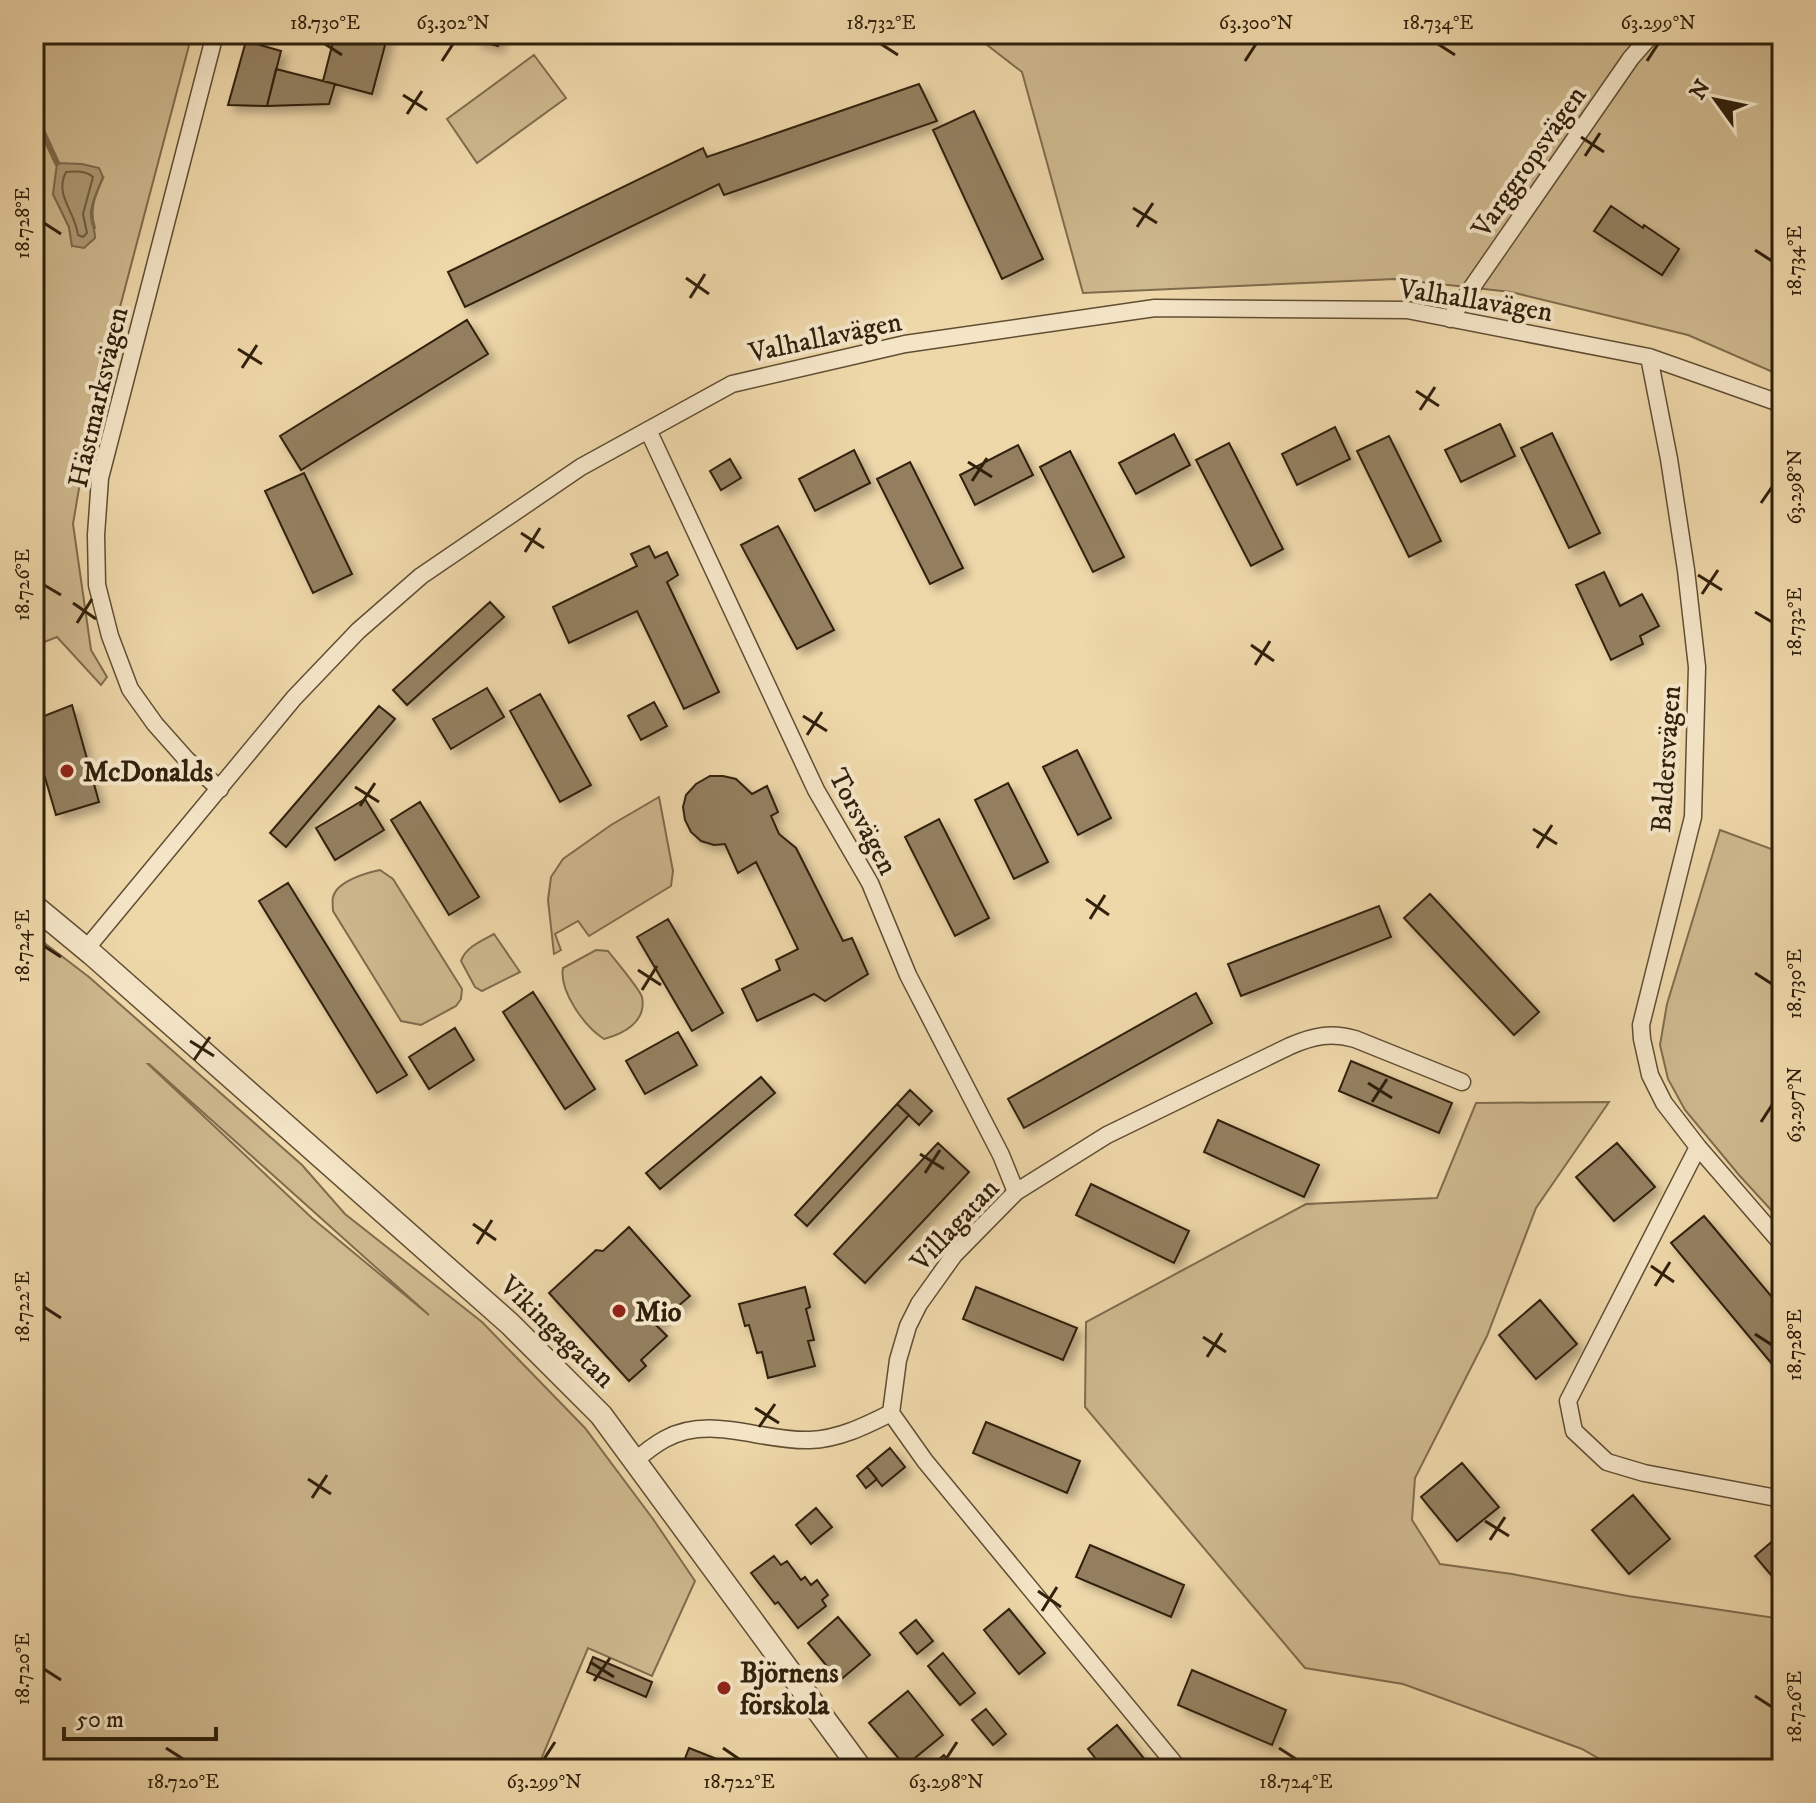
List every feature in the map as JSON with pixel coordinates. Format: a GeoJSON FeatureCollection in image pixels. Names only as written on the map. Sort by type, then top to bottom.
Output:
{"type":"FeatureCollection","features":[{"type":"Feature","properties":{"kind":"street","name":"Hästmarksvägen"},"geometry":{"type":"LineString","coordinates":[[215,34],[100,478],[96,535],[97,585],[110,636],[130,689],[155,724],[187,760],[220,789]]}},
{"type":"Feature","properties":{"kind":"street","name":"Varggropsvägen"},"geometry":{"type":"LineString","coordinates":[[1450,319],[1631,58],[1652,34]]}},
{"type":"Feature","properties":{"kind":"street","name":"Valhallavägen"},"geometry":{"type":"LineString","coordinates":[[86,949],[294,698],[358,631],[421,576],[581,467],[732,384],[905,344],[1155,308],[1407,310],[1649,357],[1782,404]]}},
{"type":"Feature","properties":{"kind":"street","name":"Baldersvägen"},"geometry":{"type":"LineString","coordinates":[[1649,357],[1672,473],[1697,667],[1693,817],[1641,1025],[1642,1039],[1650,1075],[1664,1103],[1782,1244]]}},
{"type":"Feature","properties":{"kind":"street","name":"Torsvägen"},"geometry":{"type":"LineString","coordinates":[[648,430],[816,790],[870,883],[908,975],[1001,1155],[1016,1192]]}},
{"type":"Feature","properties":{"kind":"street","name":"Vikingagatan"},"geometry":{"type":"LineString","coordinates":[[34,906],[510,1324],[601,1415],[861,1769]]}},
{"type":"Feature","properties":{"kind":"street","name":"Villagatan"},"geometry":{"type":"LineString","coordinates":[[891,1413],[898,1360],[908,1326],[919,1304],[954,1255],[1016,1192],[1107,1135],[1307,1039],[1325,1035],[1355,1039],[1462,1082]]}},
{"type":"Feature","properties":{"kind":"street"},"geometry":{"type":"LineString","coordinates":[[1698,1147],[1568,1401],[1574,1431],[1607,1462],[1644,1473],[1782,1499]]}},
{"type":"Feature","properties":{"kind":"street"},"geometry":{"type":"LineString","coordinates":[[635,1461],[664,1439],[695,1430],[724,1428],[791,1440],[811,1440],[848,1433],[891,1413],[925,1461],[1179,1769]]}},
{"type":"Feature","properties":{"kind":"shaded area"},"geometry":{"type":"Polygon","coordinates":[[[34,34],[192,34],[91,417],[73,524],[91,650],[107,677],[101,685],[57,637],[34,646],[34,34]],[[103,178],[53,194],[69,227],[72,246],[95,228],[93,209],[103,178]]]}},
{"type":"Feature","properties":{"kind":"shaded area"},"geometry":{"type":"Polygon","coordinates":[[[973,34],[1782,34],[1782,376],[1688,335],[1511,292],[1395,279],[1083,293],[1022,72],[973,34]]]}},
{"type":"Feature","properties":{"kind":"shaded area"},"geometry":{"type":"Polygon","coordinates":[[[534,55],[566,98],[477,163],[447,119],[534,55]]]}},
{"type":"Feature","properties":{"kind":"shaded area"},"geometry":{"type":"Polygon","coordinates":[[[659,797],[673,871],[671,886],[589,936],[578,921],[555,934],[561,950],[554,954],[548,900],[551,877],[563,859],[611,825],[659,797]]]}},
{"type":"Feature","properties":{"kind":"shaded area"},"geometry":{"type":"Polygon","coordinates":[[[1720,830],[1782,853],[1782,1222],[1685,1110],[1668,1079],[1660,1045],[1667,1004],[1720,830]]]}},
{"type":"Feature","properties":{"kind":"shaded area"},"geometry":{"type":"Polygon","coordinates":[[[380,870],[393,879],[462,989],[456,1006],[421,1025],[401,1021],[333,911],[333,897],[340,886],[380,870]]]}},
{"type":"Feature","properties":{"kind":"shaded area"},"geometry":{"type":"Polygon","coordinates":[[[494,934],[520,972],[482,991],[475,987],[461,961],[470,948],[494,934]]]}},
{"type":"Feature","properties":{"kind":"shaded area"},"geometry":{"type":"Polygon","coordinates":[[[34,935],[89,977],[302,1165],[345,1214],[482,1322],[585,1428],[695,1581],[652,1676],[588,1648],[537,1769],[474,1769],[452,1762],[449,1769],[34,1769],[34,935]],[[149,1064],[312,1218],[429,1315],[149,1064]]]}},
{"type":"Feature","properties":{"kind":"shaded area"},"geometry":{"type":"Polygon","coordinates":[[[596,950],[608,951],[632,981],[642,997],[643,1006],[632,1026],[604,1039],[574,1007],[563,977],[563,968],[596,950]]]}},
{"type":"Feature","properties":{"kind":"shaded area"},"geometry":{"type":"Polygon","coordinates":[[[1609,1102],[1536,1208],[1487,1336],[1415,1478],[1412,1520],[1440,1564],[1782,1619],[1782,1769],[1617,1769],[1582,1749],[1403,1684],[1305,1668],[1085,1407],[1086,1322],[1306,1204],[1437,1198],[1476,1103],[1609,1102]]]}},
{"type":"Feature","properties":{"kind":"water"},"geometry":{"type":"Polygon","coordinates":[[[57,163],[99,168],[103,177],[91,212],[95,238],[84,248],[72,246],[69,227],[53,194],[57,163]]]}},
{"type":"Feature","properties":{"kind":"building"},"geometry":{"type":"Polygon","coordinates":[[[335,34],[388,34],[372,94],[323,81],[335,34]]]}},
{"type":"Feature","properties":{"kind":"building"},"geometry":{"type":"Polygon","coordinates":[[[477,34],[501,34],[498,46],[475,40],[477,34]]]}},
{"type":"Feature","properties":{"kind":"building"},"geometry":{"type":"Polygon","coordinates":[[[246,41],[281,51],[267,106],[228,105],[246,41]]]}},
{"type":"Feature","properties":{"kind":"building"},"geometry":{"type":"Polygon","coordinates":[[[276,69],[335,84],[329,104],[267,106],[276,69]]]}},
{"type":"Feature","properties":{"kind":"building"},"geometry":{"type":"Polygon","coordinates":[[[919,84],[937,121],[724,195],[719,184],[465,307],[448,272],[703,148],[707,157],[919,84]]]}},
{"type":"Feature","properties":{"kind":"building"},"geometry":{"type":"Polygon","coordinates":[[[974,111],[1043,259],[1002,279],[933,130],[974,111]]]}},
{"type":"Feature","properties":{"kind":"building"},"geometry":{"type":"Polygon","coordinates":[[[1611,206],[1679,249],[1662,275],[1594,231],[1611,206]]]}},
{"type":"Feature","properties":{"kind":"building"},"geometry":{"type":"Polygon","coordinates":[[[467,320],[488,354],[301,470],[280,436],[467,320]]]}},
{"type":"Feature","properties":{"kind":"building"},"geometry":{"type":"Polygon","coordinates":[[[1500,424],[1515,456],[1461,482],[1445,450],[1500,424]]]}},
{"type":"Feature","properties":{"kind":"building"},"geometry":{"type":"Polygon","coordinates":[[[1335,427],[1350,459],[1297,485],[1282,454],[1335,427]]]}},
{"type":"Feature","properties":{"kind":"building"},"geometry":{"type":"Polygon","coordinates":[[[1552,433],[1600,533],[1569,548],[1521,448],[1552,433]]]}},
{"type":"Feature","properties":{"kind":"building"},"geometry":{"type":"Polygon","coordinates":[[[1174,434],[1190,465],[1136,494],[1119,463],[1174,434]]]}},
{"type":"Feature","properties":{"kind":"building"},"geometry":{"type":"Polygon","coordinates":[[[1389,436],[1441,541],[1409,557],[1357,451],[1389,436]]]}},
{"type":"Feature","properties":{"kind":"building"},"geometry":{"type":"Polygon","coordinates":[[[1229,443],[1283,549],[1251,566],[1196,460],[1229,443]]]}},
{"type":"Feature","properties":{"kind":"building"},"geometry":{"type":"Polygon","coordinates":[[[1018,445],[1033,475],[975,505],[960,475],[1018,445]]]}},
{"type":"Feature","properties":{"kind":"building"},"geometry":{"type":"Polygon","coordinates":[[[854,450],[870,483],[815,511],[799,479],[854,450]]]}},
{"type":"Feature","properties":{"kind":"building"},"geometry":{"type":"Polygon","coordinates":[[[1070,451],[1124,557],[1093,572],[1040,467],[1070,451]]]}},
{"type":"Feature","properties":{"kind":"building"},"geometry":{"type":"Polygon","coordinates":[[[730,459],[741,478],[721,490],[710,471],[730,459]]]}},
{"type":"Feature","properties":{"kind":"building"},"geometry":{"type":"Polygon","coordinates":[[[910,462],[963,568],[930,584],[877,479],[910,462]]]}},
{"type":"Feature","properties":{"kind":"building"},"geometry":{"type":"Polygon","coordinates":[[[304,473],[352,574],[313,593],[265,491],[304,473]]]}},
{"type":"Feature","properties":{"kind":"building"},"geometry":{"type":"Polygon","coordinates":[[[778,526],[834,630],[797,649],[741,545],[778,526]]]}},
{"type":"Feature","properties":{"kind":"building"},"geometry":{"type":"Polygon","coordinates":[[[649,546],[655,558],[667,552],[678,575],[667,582],[719,692],[684,709],[637,611],[569,643],[553,607],[637,566],[631,554],[649,546]]]}},
{"type":"Feature","properties":{"kind":"building"},"geometry":{"type":"Polygon","coordinates":[[[1604,572],[1620,606],[1642,594],[1659,626],[1640,636],[1643,644],[1611,660],[1576,585],[1604,572]]]}},
{"type":"Feature","properties":{"kind":"building"},"geometry":{"type":"Polygon","coordinates":[[[490,602],[504,617],[407,705],[393,690],[490,602]]]}},
{"type":"Feature","properties":{"kind":"building"},"geometry":{"type":"Polygon","coordinates":[[[487,688],[504,717],[451,749],[433,719],[487,688]]]}},
{"type":"Feature","properties":{"kind":"building"},"geometry":{"type":"Polygon","coordinates":[[[540,694],[591,785],[560,802],[510,711],[540,694]]]}},
{"type":"Feature","properties":{"kind":"building"},"geometry":{"type":"Polygon","coordinates":[[[654,702],[667,726],[641,740],[628,716],[654,702]]]}},
{"type":"Feature","properties":{"kind":"building","name":"McDonalds"},"geometry":{"type":"Polygon","coordinates":[[[72,705],[99,802],[56,815],[34,740],[34,720],[72,705]]]}},
{"type":"Feature","properties":{"kind":"building"},"geometry":{"type":"Polygon","coordinates":[[[379,706],[395,719],[286,847],[270,833],[379,706]]]}},
{"type":"Feature","properties":{"kind":"building"},"geometry":{"type":"Polygon","coordinates":[[[1077,750],[1111,818],[1078,835],[1043,767],[1077,750]]]}},
{"type":"Feature","properties":{"kind":"building"},"geometry":{"type":"Polygon","coordinates":[[[710,776],[736,779],[752,794],[767,786],[778,812],[771,816],[779,834],[796,848],[843,941],[852,938],[868,974],[825,1001],[814,994],[757,1021],[742,989],[780,970],[776,960],[798,949],[756,862],[738,873],[725,844],[701,841],[691,832],[683,807],[686,795],[696,784],[710,776]]]}},
{"type":"Feature","properties":{"kind":"building"},"geometry":{"type":"Polygon","coordinates":[[[1008,783],[1048,862],[1014,879],[975,800],[1008,783]]]}},
{"type":"Feature","properties":{"kind":"building"},"geometry":{"type":"Polygon","coordinates":[[[365,799],[384,830],[335,860],[316,828],[365,799]]]}},
{"type":"Feature","properties":{"kind":"building"},"geometry":{"type":"Polygon","coordinates":[[[420,802],[479,897],[449,915],[391,820],[420,802]]]}},
{"type":"Feature","properties":{"kind":"building"},"geometry":{"type":"Polygon","coordinates":[[[939,819],[989,918],[955,936],[905,837],[939,819]]]}},
{"type":"Feature","properties":{"kind":"building"},"geometry":{"type":"Polygon","coordinates":[[[288,883],[407,1075],[377,1093],[259,901],[288,883]]]}},
{"type":"Feature","properties":{"kind":"building"},"geometry":{"type":"Polygon","coordinates":[[[1430,894],[1539,1012],[1514,1035],[1404,918],[1430,894]]]}},
{"type":"Feature","properties":{"kind":"building"},"geometry":{"type":"Polygon","coordinates":[[[1379,906],[1391,937],[1241,996],[1228,964],[1379,906]]]}},
{"type":"Feature","properties":{"kind":"building"},"geometry":{"type":"Polygon","coordinates":[[[668,919],[723,1013],[692,1031],[637,937],[668,919]]]}},
{"type":"Feature","properties":{"kind":"building"},"geometry":{"type":"Polygon","coordinates":[[[533,992],[595,1089],[565,1109],[503,1012],[533,992]]]}},
{"type":"Feature","properties":{"kind":"building"},"geometry":{"type":"Polygon","coordinates":[[[1196,993],[1212,1023],[1024,1128],[1008,1099],[1196,993]]]}},
{"type":"Feature","properties":{"kind":"building"},"geometry":{"type":"Polygon","coordinates":[[[455,1028],[474,1060],[429,1089],[409,1057],[455,1028]]]}},
{"type":"Feature","properties":{"kind":"building"},"geometry":{"type":"Polygon","coordinates":[[[678,1032],[697,1065],[645,1094],[626,1061],[678,1032]]]}},
{"type":"Feature","properties":{"kind":"building"},"geometry":{"type":"Polygon","coordinates":[[[1351,1061],[1452,1103],[1439,1133],[1339,1091],[1351,1061]]]}},
{"type":"Feature","properties":{"kind":"building"},"geometry":{"type":"Polygon","coordinates":[[[761,1077],[775,1093],[660,1189],[646,1173],[761,1077]]]}},
{"type":"Feature","properties":{"kind":"building"},"geometry":{"type":"Polygon","coordinates":[[[910,1090],[932,1111],[919,1125],[897,1104],[910,1090]]]}},
{"type":"Feature","properties":{"kind":"building"},"geometry":{"type":"Polygon","coordinates":[[[897,1104],[909,1115],[807,1226],[795,1215],[897,1104]]]}},
{"type":"Feature","properties":{"kind":"building"},"geometry":{"type":"Polygon","coordinates":[[[1218,1120],[1319,1165],[1304,1197],[1204,1152],[1218,1120]]]}},
{"type":"Feature","properties":{"kind":"building"},"geometry":{"type":"Polygon","coordinates":[[[938,1143],[969,1172],[865,1283],[834,1254],[938,1143]]]}},
{"type":"Feature","properties":{"kind":"building"},"geometry":{"type":"Polygon","coordinates":[[[1617,1143],[1655,1187],[1614,1221],[1576,1177],[1617,1143]]]}},
{"type":"Feature","properties":{"kind":"building"},"geometry":{"type":"Polygon","coordinates":[[[1091,1184],[1189,1231],[1174,1263],[1076,1215],[1091,1184]]]}},
{"type":"Feature","properties":{"kind":"building"},"geometry":{"type":"Polygon","coordinates":[[[1704,1216],[1782,1309],[1782,1376],[1671,1243],[1704,1216]]]}},
{"type":"Feature","properties":{"kind":"building","name":"Mio"},"geometry":{"type":"Polygon","coordinates":[[[629,1227],[690,1296],[656,1325],[667,1336],[641,1360],[646,1366],[629,1381],[549,1293],[596,1250],[603,1251],[629,1227]]]}},
{"type":"Feature","properties":{"kind":"building"},"geometry":{"type":"Polygon","coordinates":[[[805,1287],[810,1307],[806,1309],[814,1340],[808,1341],[815,1366],[768,1378],[762,1352],[757,1353],[739,1304],[805,1287]]]}},
{"type":"Feature","properties":{"kind":"building"},"geometry":{"type":"Polygon","coordinates":[[[976,1287],[1077,1328],[1063,1360],[963,1319],[976,1287]]]}},
{"type":"Feature","properties":{"kind":"building"},"geometry":{"type":"Polygon","coordinates":[[[1540,1300],[1577,1344],[1536,1379],[1499,1335],[1540,1300]]]}},
{"type":"Feature","properties":{"kind":"building"},"geometry":{"type":"Polygon","coordinates":[[[986,1422],[1080,1461],[1067,1493],[973,1453],[986,1422]]]}},
{"type":"Feature","properties":{"kind":"building"},"geometry":{"type":"Polygon","coordinates":[[[890,1448],[905,1467],[882,1486],[867,1467],[890,1448]]]}},
{"type":"Feature","properties":{"kind":"building"},"geometry":{"type":"Polygon","coordinates":[[[1462,1463],[1499,1507],[1457,1541],[1421,1497],[1462,1463]]]}},
{"type":"Feature","properties":{"kind":"building"},"geometry":{"type":"Polygon","coordinates":[[[867,1467],[877,1479],[866,1488],[857,1476],[867,1467]]]}},
{"type":"Feature","properties":{"kind":"building"},"geometry":{"type":"Polygon","coordinates":[[[1633,1495],[1670,1539],[1629,1574],[1592,1530],[1633,1495]]]}},
{"type":"Feature","properties":{"kind":"building"},"geometry":{"type":"Polygon","coordinates":[[[816,1508],[832,1527],[811,1544],[796,1525],[816,1508]]]}},
{"type":"Feature","properties":{"kind":"building"},"geometry":{"type":"Polygon","coordinates":[[[1782,1533],[1782,1588],[1755,1556],[1782,1533]]]}},
{"type":"Feature","properties":{"kind":"building"},"geometry":{"type":"Polygon","coordinates":[[[1090,1545],[1184,1585],[1171,1617],[1076,1577],[1090,1545]]]}},
{"type":"Feature","properties":{"kind":"building"},"geometry":{"type":"Polygon","coordinates":[[[774,1556],[781,1565],[787,1561],[801,1580],[805,1577],[811,1585],[817,1580],[828,1595],[822,1600],[826,1606],[798,1628],[751,1573],[774,1556]]]}},
{"type":"Feature","properties":{"kind":"building"},"geometry":{"type":"Polygon","coordinates":[[[1009,1609],[1045,1653],[1019,1674],[984,1630],[1009,1609]]]}},
{"type":"Feature","properties":{"kind":"building"},"geometry":{"type":"Polygon","coordinates":[[[838,1617],[870,1655],[839,1681],[808,1643],[838,1617]]]}},
{"type":"Feature","properties":{"kind":"building"},"geometry":{"type":"Polygon","coordinates":[[[916,1620],[933,1641],[917,1654],[900,1633],[916,1620]]]}},
{"type":"Feature","properties":{"kind":"building"},"geometry":{"type":"Polygon","coordinates":[[[943,1653],[975,1693],[960,1705],[928,1666],[943,1653]]]}},
{"type":"Feature","properties":{"kind":"building"},"geometry":{"type":"Polygon","coordinates":[[[593,1657],[652,1682],[646,1697],[587,1672],[593,1657]]]}},
{"type":"Feature","properties":{"kind":"building"},"geometry":{"type":"Polygon","coordinates":[[[1192,1670],[1286,1710],[1272,1745],[1178,1705],[1192,1670]]]}},
{"type":"Feature","properties":{"kind":"building"},"geometry":{"type":"Polygon","coordinates":[[[908,1691],[943,1735],[905,1766],[869,1723],[908,1691]]]}},
{"type":"Feature","properties":{"kind":"building"},"geometry":{"type":"Polygon","coordinates":[[[986,1709],[1006,1734],[993,1745],[972,1720],[986,1709]]]}},
{"type":"Feature","properties":{"kind":"building"},"geometry":{"type":"Polygon","coordinates":[[[1117,1725],[1150,1766],[1146,1769],[1104,1769],[1088,1749],[1117,1725]]]}},
{"type":"Feature","properties":{"kind":"building"},"geometry":{"type":"Polygon","coordinates":[[[689,1748],[742,1769],[681,1769],[689,1748]]]}},
{"type":"Feature","properties":{"kind":"building"},"geometry":{"type":"Polygon","coordinates":[[[944,1755],[955,1769],[927,1769],[944,1755]]]}},
{"type":"Feature","properties":{"kind":"waterway"},"geometry":{"type":"LineString","coordinates":[[34,113],[57,163]]}},
{"type":"Feature","properties":{"kind":"place","name":"McDonalds"},"geometry":{"type":"Point","coordinates":[67,771]}},
{"type":"Feature","properties":{"kind":"place","name":"Mio"},"geometry":{"type":"Point","coordinates":[619,1311]}},
{"type":"Feature","properties":{"kind":"place","name":"Björnens förskola"},"geometry":{"type":"Point","coordinates":[724,1688]}}]}
